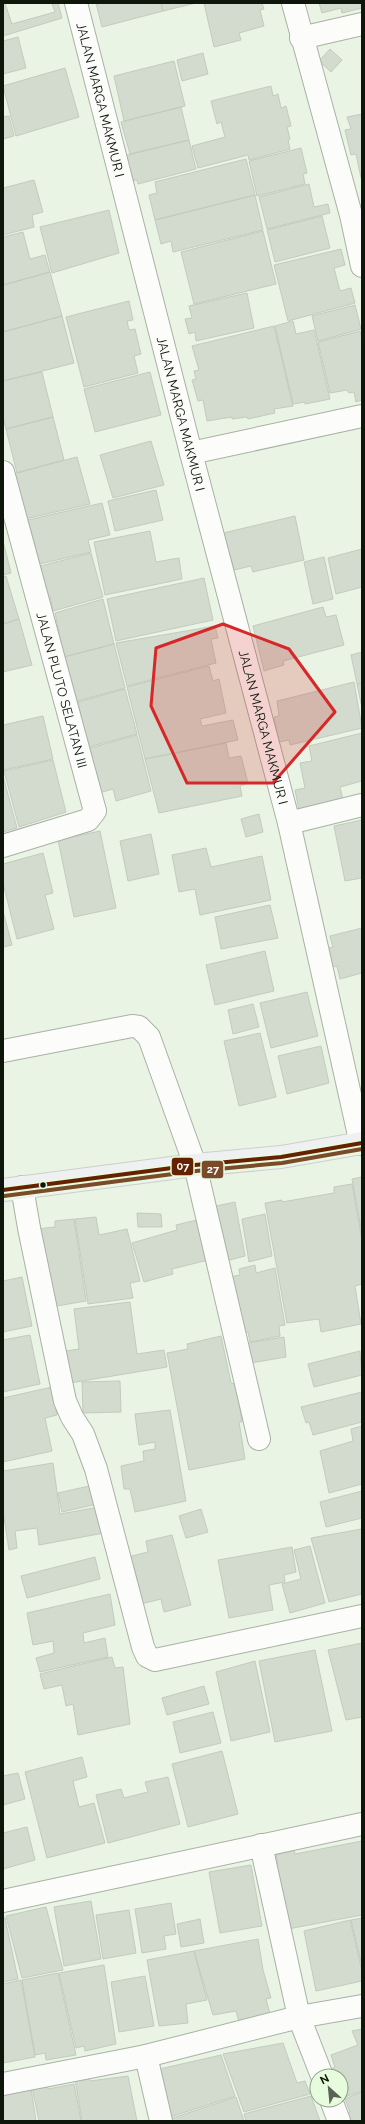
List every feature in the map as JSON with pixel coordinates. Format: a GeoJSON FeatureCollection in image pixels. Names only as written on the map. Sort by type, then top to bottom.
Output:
{"type":"FeatureCollection","features":[{"type":"Feature","properties":{"kind":"main road"},"geometry":{"type":"LineString","coordinates":[[13,1189],[195,1165],[281,1157],[362,1143]]}},
{"type":"Feature","properties":{"kind":"street","name":"JALAN MARGA MAKMUR I"},"geometry":{"type":"LineString","coordinates":[[76,3],[191,452],[289,823],[362,1143]]}},
{"type":"Feature","properties":{"kind":"street"},"geometry":{"type":"LineString","coordinates":[[293,3],[301,38],[356,213],[362,266]]}},
{"type":"Feature","properties":{"kind":"street"},"geometry":{"type":"LineString","coordinates":[[301,38],[362,24]]}},
{"type":"Feature","properties":{"kind":"street"},"geometry":{"type":"LineString","coordinates":[[191,452],[362,416]]}},
{"type":"Feature","properties":{"kind":"street","name":"JALAN PLUTO SELATAN III"},"geometry":{"type":"LineString","coordinates":[[3,472],[95,811],[88,820],[3,846]]}},
{"type":"Feature","properties":{"kind":"street"},"geometry":{"type":"LineString","coordinates":[[289,823],[362,805]]}},
{"type":"Feature","properties":{"kind":"street"},"geometry":{"type":"LineString","coordinates":[[3,1051],[132,1026],[139,1027],[149,1037],[195,1165],[259,1439]]}},
{"type":"Feature","properties":{"kind":"street"},"geometry":{"type":"LineString","coordinates":[[13,1189],[29,1228],[66,1402],[72,1417],[83,1434],[96,1469],[141,1640],[147,1656],[155,1660],[362,1616]]}},
{"type":"Feature","properties":{"kind":"street"},"geometry":{"type":"LineString","coordinates":[[3,1901],[362,1824]]}},
{"type":"Feature","properties":{"kind":"street"},"geometry":{"type":"LineString","coordinates":[[261,1845],[299,2016],[319,2068]]}},
{"type":"Feature","properties":{"kind":"street"},"geometry":{"type":"LineString","coordinates":[[3,2084],[146,2056],[299,2016],[362,2006]]}},
{"type":"Feature","properties":{"kind":"street"},"geometry":{"type":"LineString","coordinates":[[146,2056],[161,2121]]}},
{"type":"Feature","properties":{"kind":"street"},"geometry":{"type":"LineString","coordinates":[[334,2108],[339,2121]]}},
{"type":"Feature","properties":{"kind":"highlighted area"},"geometry":{"type":"Polygon","coordinates":[[[223,624],[289,649],[335,712],[273,783],[187,783],[151,706],[156,648],[223,624]]]}},
{"type":"Feature","properties":{"kind":"building"},"geometry":{"type":"Polygon","coordinates":[[[3,3],[5,3],[12,24],[55,12],[52,4],[54,3],[58,3],[62,18],[3,36],[3,3]]]}},
{"type":"Feature","properties":{"kind":"building"},"geometry":{"type":"Polygon","coordinates":[[[96,3],[161,3],[163,11],[102,27],[96,3]]]}},
{"type":"Feature","properties":{"kind":"building"},"geometry":{"type":"Polygon","coordinates":[[[161,3],[196,3],[163,11],[161,3]]]}},
{"type":"Feature","properties":{"kind":"building"},"geometry":{"type":"Polygon","coordinates":[[[204,3],[262,3],[264,9],[260,10],[264,26],[239,33],[241,40],[214,47],[204,3]]]}},
{"type":"Feature","properties":{"kind":"building"},"geometry":{"type":"Polygon","coordinates":[[[319,3],[362,3],[362,8],[342,13],[341,8],[322,13],[319,3]]]}},
{"type":"Feature","properties":{"kind":"building"},"geometry":{"type":"Polygon","coordinates":[[[18,37],[26,68],[3,74],[3,41],[18,37]]]}},
{"type":"Feature","properties":{"kind":"building"},"geometry":{"type":"Polygon","coordinates":[[[330,49],[342,60],[331,72],[319,61],[330,49]]]}},
{"type":"Feature","properties":{"kind":"building"},"geometry":{"type":"Polygon","coordinates":[[[203,53],[208,74],[182,81],[177,60],[203,53]]]}},
{"type":"Feature","properties":{"kind":"building"},"geometry":{"type":"Polygon","coordinates":[[[174,61],[185,106],[124,121],[114,76],[174,61]]]}},
{"type":"Feature","properties":{"kind":"building"},"geometry":{"type":"Polygon","coordinates":[[[65,68],[79,117],[16,136],[3,86],[65,68]]]}},
{"type":"Feature","properties":{"kind":"building"},"geometry":{"type":"Polygon","coordinates":[[[271,86],[273,96],[278,94],[281,108],[286,106],[291,126],[287,127],[290,139],[288,140],[290,149],[249,160],[248,155],[198,168],[192,146],[225,137],[221,122],[217,124],[211,101],[271,86]]]}},
{"type":"Feature","properties":{"kind":"building"},"geometry":{"type":"Polygon","coordinates":[[[181,107],[189,140],[130,154],[121,122],[181,107]]]}},
{"type":"Feature","properties":{"kind":"building"},"geometry":{"type":"Polygon","coordinates":[[[362,114],[361,178],[356,154],[351,155],[345,130],[351,129],[347,117],[362,114]]]}},
{"type":"Feature","properties":{"kind":"building"},"geometry":{"type":"Polygon","coordinates":[[[9,116],[14,136],[3,139],[3,117],[9,116]]]}},
{"type":"Feature","properties":{"kind":"building"},"geometry":{"type":"Polygon","coordinates":[[[189,140],[196,169],[138,184],[137,180],[129,181],[123,156],[189,140]]]}},
{"type":"Feature","properties":{"kind":"building"},"geometry":{"type":"Polygon","coordinates":[[[301,148],[307,173],[303,174],[305,184],[257,196],[249,161],[301,148]]]}},
{"type":"Feature","properties":{"kind":"building"},"geometry":{"type":"Polygon","coordinates":[[[246,159],[255,195],[155,220],[149,195],[157,193],[155,182],[246,159]]]}},
{"type":"Feature","properties":{"kind":"building"},"geometry":{"type":"Polygon","coordinates":[[[34,180],[43,212],[32,215],[34,227],[3,235],[3,188],[34,180]]]}},
{"type":"Feature","properties":{"kind":"building"},"geometry":{"type":"Polygon","coordinates":[[[309,184],[314,207],[328,204],[330,213],[267,229],[259,197],[309,184]]]}},
{"type":"Feature","properties":{"kind":"building"},"geometry":{"type":"Polygon","coordinates":[[[255,195],[263,230],[173,252],[171,241],[161,244],[155,220],[255,195]]]}},
{"type":"Feature","properties":{"kind":"building"},"geometry":{"type":"Polygon","coordinates":[[[109,210],[119,253],[52,273],[40,227],[109,210]]]}},
{"type":"Feature","properties":{"kind":"building"},"geometry":{"type":"Polygon","coordinates":[[[322,216],[330,248],[275,262],[267,230],[322,216]]]}},
{"type":"Feature","properties":{"kind":"building"},"geometry":{"type":"Polygon","coordinates":[[[263,231],[276,284],[194,304],[181,252],[263,231]]]}},
{"type":"Feature","properties":{"kind":"building"},"geometry":{"type":"Polygon","coordinates":[[[23,232],[30,259],[45,255],[50,272],[3,285],[3,237],[23,232]]]}},
{"type":"Feature","properties":{"kind":"building"},"geometry":{"type":"Polygon","coordinates":[[[341,249],[345,265],[334,268],[340,291],[351,288],[355,303],[288,321],[274,265],[341,249]]]}},
{"type":"Feature","properties":{"kind":"building"},"geometry":{"type":"Polygon","coordinates":[[[50,272],[62,316],[3,332],[3,285],[50,272]]]}},
{"type":"Feature","properties":{"kind":"building"},"geometry":{"type":"Polygon","coordinates":[[[247,293],[254,328],[196,341],[195,332],[189,334],[185,319],[192,318],[189,306],[247,293]]]}},
{"type":"Feature","properties":{"kind":"building"},"geometry":{"type":"Polygon","coordinates":[[[129,301],[133,320],[127,321],[129,330],[135,329],[141,354],[134,356],[138,373],[84,387],[66,317],[129,301]]]}},
{"type":"Feature","properties":{"kind":"building"},"geometry":{"type":"Polygon","coordinates":[[[355,305],[361,329],[318,341],[312,316],[355,305]]]}},
{"type":"Feature","properties":{"kind":"building"},"geometry":{"type":"Polygon","coordinates":[[[62,316],[74,363],[3,381],[3,332],[62,316]]]}},
{"type":"Feature","properties":{"kind":"building"},"geometry":{"type":"Polygon","coordinates":[[[293,321],[296,334],[314,330],[330,399],[305,404],[305,402],[293,404],[275,326],[293,321]]]}},
{"type":"Feature","properties":{"kind":"building"},"geometry":{"type":"Polygon","coordinates":[[[274,326],[293,406],[274,409],[275,413],[248,419],[247,417],[232,419],[232,417],[207,421],[203,400],[198,401],[192,380],[196,379],[194,371],[199,370],[192,346],[274,326]]]}},
{"type":"Feature","properties":{"kind":"building"},"geometry":{"type":"Polygon","coordinates":[[[360,331],[362,339],[362,400],[356,402],[354,392],[349,393],[347,390],[330,393],[318,342],[360,331]]]}},
{"type":"Feature","properties":{"kind":"building"},"geometry":{"type":"Polygon","coordinates":[[[42,372],[53,417],[6,429],[3,418],[3,381],[42,372]]]}},
{"type":"Feature","properties":{"kind":"building"},"geometry":{"type":"Polygon","coordinates":[[[150,372],[161,415],[95,432],[84,389],[150,372]]]}},
{"type":"Feature","properties":{"kind":"building"},"geometry":{"type":"Polygon","coordinates":[[[53,417],[64,460],[17,473],[6,429],[53,417]]]}},
{"type":"Feature","properties":{"kind":"building"},"geometry":{"type":"Polygon","coordinates":[[[151,441],[164,485],[113,498],[100,455],[151,441]]]}},
{"type":"Feature","properties":{"kind":"building"},"geometry":{"type":"Polygon","coordinates":[[[77,457],[90,504],[25,519],[12,474],[77,457]]]}},
{"type":"Feature","properties":{"kind":"building"},"geometry":{"type":"Polygon","coordinates":[[[156,490],[163,520],[115,531],[108,501],[156,490]]]}},
{"type":"Feature","properties":{"kind":"building"},"geometry":{"type":"Polygon","coordinates":[[[102,503],[110,535],[88,540],[91,552],[40,564],[28,520],[102,503]]]}},
{"type":"Feature","properties":{"kind":"building"},"geometry":{"type":"Polygon","coordinates":[[[295,516],[304,560],[253,572],[251,566],[234,570],[230,556],[225,557],[219,534],[295,516]]]}},
{"type":"Feature","properties":{"kind":"building"},"geometry":{"type":"Polygon","coordinates":[[[150,531],[156,562],[179,558],[182,579],[105,595],[94,542],[150,531]]]}},
{"type":"Feature","properties":{"kind":"building"},"geometry":{"type":"Polygon","coordinates":[[[3,541],[11,573],[3,575],[3,541]]]}},
{"type":"Feature","properties":{"kind":"building"},"geometry":{"type":"Polygon","coordinates":[[[362,549],[362,587],[336,594],[328,558],[362,549]]]}},
{"type":"Feature","properties":{"kind":"building"},"geometry":{"type":"Polygon","coordinates":[[[91,553],[103,597],[53,611],[50,596],[45,597],[38,572],[42,571],[41,566],[91,553]]]}},
{"type":"Feature","properties":{"kind":"building"},"geometry":{"type":"Polygon","coordinates":[[[324,557],[333,599],[313,604],[304,562],[324,557]]]}},
{"type":"Feature","properties":{"kind":"building"},"geometry":{"type":"Polygon","coordinates":[[[6,576],[19,619],[3,624],[3,577],[6,576]]]}},
{"type":"Feature","properties":{"kind":"building"},"geometry":{"type":"Polygon","coordinates":[[[204,578],[213,620],[116,641],[107,599],[204,578]]]}},
{"type":"Feature","properties":{"kind":"building"},"geometry":{"type":"Polygon","coordinates":[[[103,599],[114,644],[64,657],[55,613],[103,599]]]}},
{"type":"Feature","properties":{"kind":"building"},"geometry":{"type":"Polygon","coordinates":[[[323,607],[326,617],[336,615],[344,645],[283,661],[284,665],[264,671],[253,626],[323,607]]]}},
{"type":"Feature","properties":{"kind":"building"},"geometry":{"type":"Polygon","coordinates":[[[19,619],[32,665],[3,672],[3,624],[19,619]]]}},
{"type":"Feature","properties":{"kind":"building"},"geometry":{"type":"Polygon","coordinates":[[[215,626],[218,638],[211,639],[216,663],[127,686],[116,643],[215,626]]]}},
{"type":"Feature","properties":{"kind":"building"},"geometry":{"type":"Polygon","coordinates":[[[114,644],[125,688],[77,701],[64,657],[114,644]]]}},
{"type":"Feature","properties":{"kind":"building"},"geometry":{"type":"Polygon","coordinates":[[[362,652],[362,683],[357,684],[351,655],[362,652]]]}},
{"type":"Feature","properties":{"kind":"building"},"geometry":{"type":"Polygon","coordinates":[[[209,666],[213,681],[219,679],[226,713],[200,719],[202,726],[233,720],[238,740],[145,759],[127,687],[209,666]]]}},
{"type":"Feature","properties":{"kind":"building"},"geometry":{"type":"Polygon","coordinates":[[[354,682],[362,728],[290,745],[289,740],[279,742],[274,717],[279,716],[277,701],[354,682]]]}},
{"type":"Feature","properties":{"kind":"building"},"geometry":{"type":"Polygon","coordinates":[[[362,683],[362,708],[357,684],[362,683]]]}},
{"type":"Feature","properties":{"kind":"building"},"geometry":{"type":"Polygon","coordinates":[[[125,689],[137,734],[88,747],[78,702],[125,689]]]}},
{"type":"Feature","properties":{"kind":"building"},"geometry":{"type":"Polygon","coordinates":[[[43,716],[53,759],[3,770],[3,725],[43,716]]]}},
{"type":"Feature","properties":{"kind":"building"},"geometry":{"type":"Polygon","coordinates":[[[362,733],[362,781],[340,787],[343,800],[299,810],[295,790],[305,788],[300,763],[312,761],[309,746],[362,733]]]}},
{"type":"Feature","properties":{"kind":"building"},"geometry":{"type":"Polygon","coordinates":[[[137,735],[151,791],[116,801],[113,789],[99,793],[87,756],[91,755],[90,748],[137,735]]]}},
{"type":"Feature","properties":{"kind":"building"},"geometry":{"type":"Polygon","coordinates":[[[226,743],[229,758],[241,756],[248,783],[240,786],[242,796],[159,813],[145,759],[226,743]]]}},
{"type":"Feature","properties":{"kind":"building"},"geometry":{"type":"Polygon","coordinates":[[[53,760],[66,812],[19,827],[4,771],[53,760]]]}},
{"type":"Feature","properties":{"kind":"building"},"geometry":{"type":"Polygon","coordinates":[[[3,776],[17,828],[3,832],[3,776]]]}},
{"type":"Feature","properties":{"kind":"building"},"geometry":{"type":"Polygon","coordinates":[[[259,814],[263,832],[246,837],[241,819],[259,814]]]}},
{"type":"Feature","properties":{"kind":"building"},"geometry":{"type":"Polygon","coordinates":[[[362,820],[362,878],[345,881],[334,826],[362,820]]]}},
{"type":"Feature","properties":{"kind":"building"},"geometry":{"type":"Polygon","coordinates":[[[100,831],[116,908],[74,917],[58,840],[100,831]]]}},
{"type":"Feature","properties":{"kind":"building"},"geometry":{"type":"Polygon","coordinates":[[[151,834],[159,874],[128,881],[120,841],[151,834]]]}},
{"type":"Feature","properties":{"kind":"building"},"geometry":{"type":"Polygon","coordinates":[[[206,848],[211,867],[262,856],[271,900],[200,915],[195,889],[179,892],[172,855],[206,848]]]}},
{"type":"Feature","properties":{"kind":"building"},"geometry":{"type":"Polygon","coordinates":[[[43,853],[53,893],[45,895],[54,929],[17,939],[3,883],[3,864],[43,853]]]}},
{"type":"Feature","properties":{"kind":"building"},"geometry":{"type":"Polygon","coordinates":[[[270,905],[278,938],[221,949],[215,917],[270,905]]]}},
{"type":"Feature","properties":{"kind":"building"},"geometry":{"type":"Polygon","coordinates":[[[3,911],[12,945],[3,947],[3,911]]]}},
{"type":"Feature","properties":{"kind":"building"},"geometry":{"type":"Polygon","coordinates":[[[362,928],[362,973],[340,979],[337,966],[328,968],[324,949],[333,947],[330,936],[362,928]]]}},
{"type":"Feature","properties":{"kind":"building"},"geometry":{"type":"Polygon","coordinates":[[[265,951],[274,991],[215,1005],[206,965],[265,951]]]}},
{"type":"Feature","properties":{"kind":"building"},"geometry":{"type":"Polygon","coordinates":[[[307,992],[318,1036],[271,1048],[260,1003],[307,992]]]}},
{"type":"Feature","properties":{"kind":"building"},"geometry":{"type":"Polygon","coordinates":[[[253,1004],[259,1027],[233,1034],[228,1010],[253,1004]]]}},
{"type":"Feature","properties":{"kind":"building"},"geometry":{"type":"Polygon","coordinates":[[[260,1033],[276,1097],[239,1106],[224,1041],[260,1033]]]}},
{"type":"Feature","properties":{"kind":"building"},"geometry":{"type":"Polygon","coordinates":[[[321,1046],[329,1083],[287,1094],[278,1056],[321,1046]]]}},
{"type":"Feature","properties":{"kind":"building"},"geometry":{"type":"Polygon","coordinates":[[[362,1177],[362,1234],[352,1179],[362,1177]]]}},
{"type":"Feature","properties":{"kind":"building"},"geometry":{"type":"Polygon","coordinates":[[[352,1184],[362,1240],[362,1284],[355,1286],[361,1324],[321,1332],[319,1319],[287,1323],[265,1203],[282,1200],[282,1202],[334,1193],[334,1187],[352,1184]]]}},
{"type":"Feature","properties":{"kind":"building"},"geometry":{"type":"Polygon","coordinates":[[[235,1202],[245,1256],[226,1261],[216,1206],[235,1202]]]}},
{"type":"Feature","properties":{"kind":"building"},"geometry":{"type":"Polygon","coordinates":[[[137,1213],[161,1214],[162,1227],[138,1227],[137,1213]]]}},
{"type":"Feature","properties":{"kind":"building"},"geometry":{"type":"Polygon","coordinates":[[[265,1214],[272,1256],[249,1262],[242,1219],[265,1214]]]}},
{"type":"Feature","properties":{"kind":"building"},"geometry":{"type":"Polygon","coordinates":[[[96,1217],[99,1235],[127,1229],[140,1281],[130,1283],[133,1298],[88,1304],[75,1219],[96,1217]]]}},
{"type":"Feature","properties":{"kind":"building"},"geometry":{"type":"Polygon","coordinates":[[[74,1219],[86,1301],[51,1307],[36,1229],[55,1227],[55,1221],[74,1219]]]}},
{"type":"Feature","properties":{"kind":"building"},"geometry":{"type":"Polygon","coordinates":[[[197,1220],[208,1260],[172,1269],[173,1274],[144,1282],[132,1243],[177,1230],[176,1225],[197,1220]]]}},
{"type":"Feature","properties":{"kind":"building"},"geometry":{"type":"Polygon","coordinates":[[[255,1265],[256,1273],[275,1268],[285,1325],[279,1326],[280,1336],[250,1342],[248,1332],[242,1333],[230,1277],[240,1275],[239,1269],[255,1265]]]}},
{"type":"Feature","properties":{"kind":"building"},"geometry":{"type":"Polygon","coordinates":[[[22,1277],[32,1326],[3,1332],[3,1281],[22,1277]]]}},
{"type":"Feature","properties":{"kind":"building"},"geometry":{"type":"Polygon","coordinates":[[[130,1302],[137,1354],[164,1350],[167,1367],[64,1384],[59,1352],[79,1349],[74,1309],[130,1302]]]}},
{"type":"Feature","properties":{"kind":"building"},"geometry":{"type":"Polygon","coordinates":[[[30,1335],[40,1384],[3,1392],[3,1340],[30,1335]]]}},
{"type":"Feature","properties":{"kind":"building"},"geometry":{"type":"Polygon","coordinates":[[[221,1336],[231,1383],[235,1384],[237,1388],[242,1422],[239,1422],[245,1459],[189,1470],[167,1353],[188,1349],[187,1344],[221,1336]]]}},
{"type":"Feature","properties":{"kind":"building"},"geometry":{"type":"Polygon","coordinates":[[[284,1337],[286,1357],[245,1364],[243,1344],[284,1337]]]}},
{"type":"Feature","properties":{"kind":"building"},"geometry":{"type":"Polygon","coordinates":[[[360,1351],[362,1375],[314,1387],[308,1364],[360,1351]]]}},
{"type":"Feature","properties":{"kind":"building"},"geometry":{"type":"Polygon","coordinates":[[[120,1381],[121,1412],[83,1413],[82,1382],[120,1381]]]}},
{"type":"Feature","properties":{"kind":"building"},"geometry":{"type":"Polygon","coordinates":[[[52,1387],[57,1415],[45,1418],[52,1451],[3,1462],[3,1398],[52,1387]]]}},
{"type":"Feature","properties":{"kind":"building"},"geometry":{"type":"Polygon","coordinates":[[[362,1392],[362,1422],[313,1435],[309,1422],[306,1423],[301,1407],[362,1392]]]}},
{"type":"Feature","properties":{"kind":"building"},"geometry":{"type":"Polygon","coordinates":[[[170,1410],[186,1501],[135,1512],[130,1489],[124,1489],[121,1466],[144,1461],[143,1451],[155,1449],[155,1442],[139,1445],[135,1414],[170,1410]]]}},
{"type":"Feature","properties":{"kind":"building"},"geometry":{"type":"Polygon","coordinates":[[[362,1426],[362,1484],[329,1493],[320,1451],[353,1441],[351,1429],[362,1426]]]}},
{"type":"Feature","properties":{"kind":"building"},"geometry":{"type":"Polygon","coordinates":[[[53,1463],[60,1514],[99,1507],[104,1533],[39,1545],[37,1528],[15,1531],[17,1548],[9,1550],[3,1511],[3,1471],[53,1463]]]}},
{"type":"Feature","properties":{"kind":"building"},"geometry":{"type":"Polygon","coordinates":[[[98,1484],[102,1503],[62,1512],[58,1493],[98,1484]]]}},
{"type":"Feature","properties":{"kind":"building"},"geometry":{"type":"Polygon","coordinates":[[[362,1491],[362,1518],[326,1527],[320,1502],[362,1491]]]}},
{"type":"Feature","properties":{"kind":"building"},"geometry":{"type":"Polygon","coordinates":[[[201,1509],[208,1532],[186,1538],[179,1516],[201,1509]]]}},
{"type":"Feature","properties":{"kind":"building"},"geometry":{"type":"Polygon","coordinates":[[[362,1529],[362,1594],[329,1602],[311,1538],[362,1529]]]}},
{"type":"Feature","properties":{"kind":"building"},"geometry":{"type":"Polygon","coordinates":[[[172,1535],[191,1605],[164,1612],[161,1599],[141,1604],[128,1557],[148,1552],[146,1541],[172,1535]]]}},
{"type":"Feature","properties":{"kind":"building"},"geometry":{"type":"Polygon","coordinates":[[[310,1546],[325,1603],[290,1613],[282,1584],[301,1579],[294,1550],[310,1546]]]}},
{"type":"Feature","properties":{"kind":"building"},"geometry":{"type":"Polygon","coordinates":[[[292,1547],[296,1572],[284,1575],[285,1582],[269,1585],[273,1610],[229,1618],[218,1560],[292,1547]]]}},
{"type":"Feature","properties":{"kind":"building"},"geometry":{"type":"Polygon","coordinates":[[[95,1557],[100,1579],[27,1598],[21,1576],[95,1557]]]}},
{"type":"Feature","properties":{"kind":"building"},"geometry":{"type":"Polygon","coordinates":[[[110,1594],[115,1625],[83,1633],[84,1643],[105,1638],[108,1657],[40,1672],[36,1658],[54,1653],[53,1641],[33,1645],[27,1613],[110,1594]]]}},
{"type":"Feature","properties":{"kind":"building"},"geometry":{"type":"Polygon","coordinates":[[[362,1643],[362,1717],[346,1720],[328,1650],[362,1643]]]}},
{"type":"Feature","properties":{"kind":"building"},"geometry":{"type":"Polygon","coordinates":[[[315,1650],[332,1731],[275,1742],[259,1661],[315,1650]]]}},
{"type":"Feature","properties":{"kind":"building"},"geometry":{"type":"Polygon","coordinates":[[[112,1657],[115,1668],[123,1667],[130,1724],[78,1735],[73,1704],[66,1706],[62,1685],[44,1689],[40,1674],[112,1657]]]}},
{"type":"Feature","properties":{"kind":"building"},"geometry":{"type":"Polygon","coordinates":[[[255,1661],[270,1732],[231,1741],[216,1672],[255,1661]]]}},
{"type":"Feature","properties":{"kind":"building"},"geometry":{"type":"Polygon","coordinates":[[[204,1686],[209,1704],[167,1715],[162,1698],[204,1686]]]}},
{"type":"Feature","properties":{"kind":"building"},"geometry":{"type":"Polygon","coordinates":[[[213,1712],[221,1743],[180,1753],[173,1722],[213,1712]]]}},
{"type":"Feature","properties":{"kind":"building"},"geometry":{"type":"Polygon","coordinates":[[[222,1751],[238,1814],[188,1827],[172,1764],[222,1751]]]}},
{"type":"Feature","properties":{"kind":"building"},"geometry":{"type":"Polygon","coordinates":[[[82,1757],[87,1777],[73,1781],[79,1807],[94,1803],[105,1843],[47,1858],[25,1772],[82,1757]]]}},
{"type":"Feature","properties":{"kind":"building"},"geometry":{"type":"Polygon","coordinates":[[[18,1773],[25,1799],[3,1805],[3,1776],[18,1773]]]}},
{"type":"Feature","properties":{"kind":"building"},"geometry":{"type":"Polygon","coordinates":[[[168,1777],[180,1824],[108,1843],[96,1795],[121,1789],[124,1798],[148,1792],[145,1782],[168,1777]]]}},
{"type":"Feature","properties":{"kind":"building"},"geometry":{"type":"Polygon","coordinates":[[[27,1827],[35,1860],[3,1869],[3,1833],[27,1827]]]}},
{"type":"Feature","properties":{"kind":"building"},"geometry":{"type":"Polygon","coordinates":[[[362,1841],[362,1915],[288,1929],[274,1865],[278,1865],[276,1855],[294,1850],[295,1854],[362,1841]]]}},
{"type":"Feature","properties":{"kind":"building"},"geometry":{"type":"Polygon","coordinates":[[[251,1865],[262,1926],[220,1933],[209,1872],[251,1865]]]}},
{"type":"Feature","properties":{"kind":"building"},"geometry":{"type":"Polygon","coordinates":[[[91,1901],[101,1959],[64,1966],[54,1907],[91,1901]]]}},
{"type":"Feature","properties":{"kind":"building"},"geometry":{"type":"Polygon","coordinates":[[[171,1903],[176,1934],[164,1936],[166,1949],[142,1953],[135,1909],[171,1903]]]}},
{"type":"Feature","properties":{"kind":"building"},"geometry":{"type":"Polygon","coordinates":[[[46,1907],[63,1970],[22,1978],[6,1916],[46,1907]]]}},
{"type":"Feature","properties":{"kind":"building"},"geometry":{"type":"Polygon","coordinates":[[[129,1910],[136,1953],[103,1959],[96,1915],[129,1910]]]}},
{"type":"Feature","properties":{"kind":"building"},"geometry":{"type":"Polygon","coordinates":[[[3,1918],[5,1918],[18,1979],[3,1982],[3,1918]]]}},
{"type":"Feature","properties":{"kind":"building"},"geometry":{"type":"Polygon","coordinates":[[[362,1918],[362,1966],[351,1920],[362,1918]]]}},
{"type":"Feature","properties":{"kind":"building"},"geometry":{"type":"Polygon","coordinates":[[[200,1919],[204,1943],[181,1947],[177,1924],[200,1919]]]}},
{"type":"Feature","properties":{"kind":"building"},"geometry":{"type":"Polygon","coordinates":[[[350,1920],[362,1971],[362,1981],[316,1991],[304,1931],[350,1920]]]}},
{"type":"Feature","properties":{"kind":"building"},"geometry":{"type":"Polygon","coordinates":[[[258,1939],[263,1970],[271,1998],[266,1999],[270,2014],[239,2022],[236,2011],[213,2015],[194,1951],[258,1939]]]}},
{"type":"Feature","properties":{"kind":"building"},"geometry":{"type":"Polygon","coordinates":[[[194,1951],[207,2000],[186,2004],[188,2023],[159,2026],[147,1960],[194,1951]]]}},
{"type":"Feature","properties":{"kind":"building"},"geometry":{"type":"Polygon","coordinates":[[[104,1965],[116,2044],[85,2051],[84,2046],[76,2048],[59,1973],[104,1965]]]}},
{"type":"Feature","properties":{"kind":"building"},"geometry":{"type":"Polygon","coordinates":[[[58,1973],[76,2055],[46,2060],[45,2053],[35,2055],[22,1980],[58,1973]]]}},
{"type":"Feature","properties":{"kind":"building"},"geometry":{"type":"Polygon","coordinates":[[[145,1976],[154,2026],[119,2032],[111,1982],[145,1976]]]}},
{"type":"Feature","properties":{"kind":"building"},"geometry":{"type":"Polygon","coordinates":[[[21,1980],[35,2057],[3,2063],[3,1984],[21,1980]]]}},
{"type":"Feature","properties":{"kind":"building"},"geometry":{"type":"Polygon","coordinates":[[[362,2029],[362,2091],[349,2096],[349,2068],[333,2068],[335,2067],[331,2055],[358,2045],[352,2031],[362,2029]]]}},
{"type":"Feature","properties":{"kind":"building"},"geometry":{"type":"Polygon","coordinates":[[[283,2043],[297,2083],[305,2081],[309,2094],[244,2112],[223,2054],[283,2043]]]}},
{"type":"Feature","properties":{"kind":"building"},"geometry":{"type":"Polygon","coordinates":[[[221,2055],[235,2096],[164,2119],[151,2071],[221,2055]]]}},
{"type":"Feature","properties":{"kind":"building"},"geometry":{"type":"Polygon","coordinates":[[[89,2076],[90,2081],[128,2076],[137,2121],[82,2121],[75,2079],[89,2076]]]}},
{"type":"Feature","properties":{"kind":"building"},"geometry":{"type":"Polygon","coordinates":[[[74,2084],[81,2121],[39,2121],[32,2087],[47,2085],[48,2089],[74,2084]]]}},
{"type":"Feature","properties":{"kind":"building"},"geometry":{"type":"Polygon","coordinates":[[[31,2088],[36,2121],[3,2121],[3,2092],[31,2088]]]}},
{"type":"Feature","properties":{"kind":"building"},"geometry":{"type":"Polygon","coordinates":[[[362,2092],[362,2121],[349,2121],[346,2114],[350,2112],[348,2108],[349,2097],[362,2092]]]}},
{"type":"Feature","properties":{"kind":"building"},"geometry":{"type":"Polygon","coordinates":[[[236,2097],[244,2121],[171,2121],[170,2119],[236,2097]]]}},
{"type":"Feature","properties":{"kind":"building"},"geometry":{"type":"Polygon","coordinates":[[[309,2097],[309,2108],[315,2108],[320,2121],[246,2121],[244,2114],[309,2097]]]}},
{"type":"Feature","properties":{"kind":"transit line","name":"07"},"geometry":{"type":"LineString","coordinates":[[3,1190],[195,1165],[281,1157],[362,1143]]}},
{"type":"Feature","properties":{"kind":"transit line","name":"27"},"geometry":{"type":"LineString","coordinates":[[4,1196],[196,1171],[282,1163],[362,1149]]}}]}
